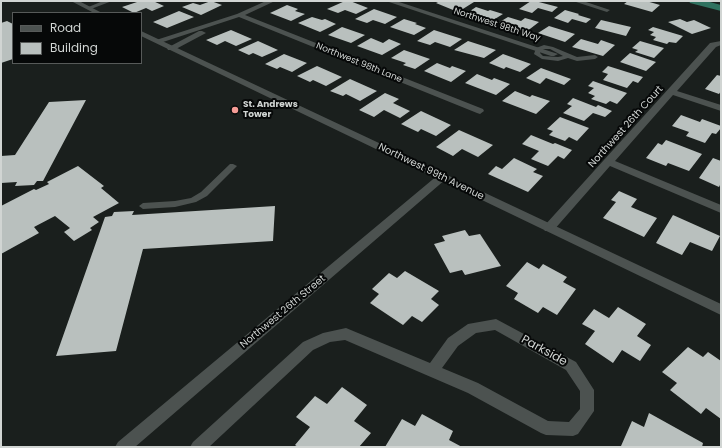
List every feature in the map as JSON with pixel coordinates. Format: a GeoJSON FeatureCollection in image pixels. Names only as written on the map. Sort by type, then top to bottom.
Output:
{"type":"FeatureCollection","features":[{"type":"Feature","properties":{"kind":"street"},"geometry":{"type":"LineString","coordinates":[[74,1],[98,12]]}},
{"type":"Feature","properties":{"kind":"street"},"geometry":{"type":"LineString","coordinates":[[89,8],[109,1]]}},
{"type":"Feature","properties":{"kind":"street"},"geometry":{"type":"LineString","coordinates":[[171,48],[238,15],[272,1]]}},
{"type":"Feature","properties":{"kind":"street","name":"Northwest 98th Way"},"geometry":{"type":"LineString","coordinates":[[389,1],[554,54]]}},
{"type":"Feature","properties":{"kind":"street"},"geometry":{"type":"LineString","coordinates":[[576,1],[607,10]]}},
{"type":"Feature","properties":{"kind":"street"},"geometry":{"type":"LineString","coordinates":[[157,41],[238,15]]}},
{"type":"Feature","properties":{"kind":"street","name":"Northwest 98th Lane"},"geometry":{"type":"LineString","coordinates":[[238,15],[480,111]]}},
{"type":"Feature","properties":{"kind":"street","name":"Northwest 99th Avenue"},"geometry":{"type":"LineString","coordinates":[[142,34],[721,310]]}},
{"type":"Feature","properties":{"kind":"street","name":"Northwest 26th Court"},"geometry":{"type":"LineString","coordinates":[[549,228],[672,92],[713,44],[721,43]]}},
{"type":"Feature","properties":{"kind":"street"},"geometry":{"type":"LineString","coordinates":[[672,92],[721,108]]}},
{"type":"Feature","properties":{"kind":"street"},"geometry":{"type":"LineString","coordinates":[[609,162],[721,209]]}},
{"type":"Feature","properties":{"kind":"street","name":"Northwest 26th Street"},"geometry":{"type":"LineString","coordinates":[[124,447],[442,177]]}},
{"type":"Feature","properties":{"kind":"street","name":"Parkside"},"geometry":{"type":"LineString","coordinates":[[198,447],[308,346],[328,337],[346,334],[397,357],[433,370],[473,388],[546,428],[573,429],[587,411],[587,390],[571,366],[496,324],[473,328],[453,342],[433,370]]}},
{"type":"Feature","properties":{"kind":"lane"},"geometry":{"type":"LineString","coordinates":[[568,56],[558,59],[542,57],[537,54],[538,49],[544,47],[551,48],[578,59],[595,57]]}},
{"type":"Feature","properties":{"kind":"lane"},"geometry":{"type":"LineString","coordinates":[[143,206],[175,204],[193,200],[204,194],[233,166]]}},
{"type":"Feature","properties":{"kind":"building"},"geometry":{"type":"Polygon","coordinates":[[[140,1],[153,1],[164,6],[152,11],[146,8],[136,12],[132,12],[122,7],[140,1]]]}},
{"type":"Feature","properties":{"kind":"building"},"geometry":{"type":"Polygon","coordinates":[[[211,1],[222,5],[201,15],[182,7],[193,3],[200,5],[211,1]]]}},
{"type":"Feature","properties":{"kind":"building"},"geometry":{"type":"Polygon","coordinates":[[[345,1],[350,1],[368,8],[356,14],[345,10],[338,13],[327,9],[345,1]]]}},
{"type":"Feature","properties":{"kind":"building"},"geometry":{"type":"Polygon","coordinates":[[[440,1],[474,2],[458,12],[436,3],[440,1]]]}},
{"type":"Feature","properties":{"kind":"building"},"geometry":{"type":"Polygon","coordinates":[[[531,1],[558,7],[552,12],[538,8],[532,13],[519,9],[531,1]]]}},
{"type":"Feature","properties":{"kind":"building"},"geometry":{"type":"Polygon","coordinates":[[[628,1],[646,1],[660,5],[652,12],[624,4],[628,1]]]}},
{"type":"Feature","properties":{"kind":"building"},"geometry":{"type":"Polygon","coordinates":[[[287,5],[298,9],[295,11],[305,14],[291,21],[270,13],[287,5]]]}},
{"type":"Feature","properties":{"kind":"building"},"geometry":{"type":"Polygon","coordinates":[[[476,7],[503,14],[490,22],[467,13],[476,7]]]}},
{"type":"Feature","properties":{"kind":"building"},"geometry":{"type":"Polygon","coordinates":[[[374,9],[397,17],[385,24],[373,20],[367,23],[355,19],[374,9]]]}},
{"type":"Feature","properties":{"kind":"building"},"geometry":{"type":"Polygon","coordinates":[[[565,10],[591,19],[586,23],[572,19],[568,23],[554,18],[565,10]]]}},
{"type":"Feature","properties":{"kind":"building"},"geometry":{"type":"Polygon","coordinates":[[[179,11],[194,17],[167,28],[153,22],[179,11]]]}},
{"type":"Feature","properties":{"kind":"building"},"geometry":{"type":"Polygon","coordinates":[[[312,17],[322,20],[325,19],[336,24],[320,32],[298,23],[312,17]]]}},
{"type":"Feature","properties":{"kind":"building"},"geometry":{"type":"Polygon","coordinates":[[[508,17],[521,21],[525,18],[539,22],[526,32],[498,23],[508,17]]]}},
{"type":"Feature","properties":{"kind":"building"},"geometry":{"type":"Polygon","coordinates":[[[404,19],[417,23],[415,24],[426,28],[414,35],[390,27],[404,19]]]}},
{"type":"Feature","properties":{"kind":"building"},"geometry":{"type":"Polygon","coordinates":[[[680,19],[687,22],[694,20],[711,28],[692,34],[668,22],[680,19]]]}},
{"type":"Feature","properties":{"kind":"building"},"geometry":{"type":"Polygon","coordinates":[[[601,20],[631,27],[626,36],[595,28],[601,20]]]}},
{"type":"Feature","properties":{"kind":"building"},"geometry":{"type":"Polygon","coordinates":[[[7,21],[12,24],[12,59],[1,63],[1,23],[7,21]]]}},
{"type":"Feature","properties":{"kind":"building"},"geometry":{"type":"Polygon","coordinates":[[[549,26],[575,34],[565,42],[538,33],[549,26]]]}},
{"type":"Feature","properties":{"kind":"building"},"geometry":{"type":"Polygon","coordinates":[[[342,27],[365,35],[351,43],[328,35],[342,27]]]}},
{"type":"Feature","properties":{"kind":"building"},"geometry":{"type":"Polygon","coordinates":[[[653,27],[683,36],[676,43],[669,42],[667,44],[653,40],[656,37],[650,35],[654,32],[648,30],[653,27]]]}},
{"type":"Feature","properties":{"kind":"building"},"geometry":{"type":"Polygon","coordinates":[[[231,30],[252,39],[236,46],[225,41],[217,45],[206,40],[231,30]]]}},
{"type":"Feature","properties":{"kind":"building"},"geometry":{"type":"Polygon","coordinates":[[[434,30],[462,39],[450,47],[435,42],[430,45],[417,41],[434,30]]]}},
{"type":"Feature","properties":{"kind":"building"},"geometry":{"type":"Polygon","coordinates":[[[371,38],[383,43],[389,39],[401,44],[382,55],[357,46],[371,38]]]}},
{"type":"Feature","properties":{"kind":"building"},"geometry":{"type":"Polygon","coordinates":[[[581,39],[598,44],[601,40],[615,45],[603,56],[572,47],[581,39]]]}},
{"type":"Feature","properties":{"kind":"building"},"geometry":{"type":"Polygon","coordinates":[[[258,41],[278,50],[262,57],[253,53],[249,55],[238,50],[258,41]]]}},
{"type":"Feature","properties":{"kind":"building"},"geometry":{"type":"Polygon","coordinates":[[[468,41],[496,50],[484,58],[454,50],[468,41]]]}},
{"type":"Feature","properties":{"kind":"building"},"geometry":{"type":"Polygon","coordinates":[[[640,41],[664,48],[654,58],[635,52],[638,50],[632,48],[640,41]]]}},
{"type":"Feature","properties":{"kind":"building"},"geometry":{"type":"Polygon","coordinates":[[[404,50],[430,59],[415,69],[403,65],[406,63],[391,58],[404,50]]]}},
{"type":"Feature","properties":{"kind":"building"},"geometry":{"type":"Polygon","coordinates":[[[630,53],[656,62],[646,71],[620,62],[630,53]]]}},
{"type":"Feature","properties":{"kind":"building"},"geometry":{"type":"Polygon","coordinates":[[[284,54],[307,63],[292,72],[280,67],[277,69],[265,64],[284,54]]]}},
{"type":"Feature","properties":{"kind":"building"},"geometry":{"type":"Polygon","coordinates":[[[503,54],[531,64],[520,72],[506,67],[504,69],[489,63],[503,54]]]}},
{"type":"Feature","properties":{"kind":"building"},"geometry":{"type":"Polygon","coordinates":[[[437,63],[450,68],[452,66],[466,71],[451,82],[424,71],[437,63]]]}},
{"type":"Feature","properties":{"kind":"building"},"geometry":{"type":"Polygon","coordinates":[[[317,66],[342,77],[326,86],[313,80],[310,82],[297,76],[317,66]]]}},
{"type":"Feature","properties":{"kind":"building"},"geometry":{"type":"Polygon","coordinates":[[[608,66],[643,77],[638,83],[633,81],[627,88],[603,80],[608,74],[602,72],[608,66]]]}},
{"type":"Feature","properties":{"kind":"building"},"geometry":{"type":"Polygon","coordinates":[[[541,68],[571,79],[564,85],[546,78],[540,84],[526,78],[541,68]]]}},
{"type":"Feature","properties":{"kind":"building"},"geometry":{"type":"Polygon","coordinates":[[[477,74],[492,80],[494,78],[510,84],[496,95],[465,83],[477,74]]]}},
{"type":"Feature","properties":{"kind":"building"},"geometry":{"type":"Polygon","coordinates":[[[717,75],[721,76],[721,91],[719,94],[705,89],[717,75]]]}},
{"type":"Feature","properties":{"kind":"building"},"geometry":{"type":"Polygon","coordinates":[[[350,79],[377,91],[360,101],[346,94],[343,96],[330,91],[350,79]]]}},
{"type":"Feature","properties":{"kind":"building"},"geometry":{"type":"Polygon","coordinates":[[[593,81],[627,93],[617,104],[610,101],[606,104],[591,99],[595,96],[588,93],[594,88],[588,86],[593,81]]]}},
{"type":"Feature","properties":{"kind":"building"},"geometry":{"type":"Polygon","coordinates":[[[515,91],[530,97],[532,95],[550,101],[536,114],[502,101],[515,91]]]}},
{"type":"Feature","properties":{"kind":"building"},"geometry":{"type":"Polygon","coordinates":[[[385,93],[399,99],[393,103],[410,111],[400,118],[384,110],[374,117],[359,110],[385,93]]]}},
{"type":"Feature","properties":{"kind":"building"},"geometry":{"type":"Polygon","coordinates":[[[573,98],[596,107],[598,105],[612,111],[605,117],[593,113],[584,121],[563,113],[572,106],[567,104],[573,98]]]}},
{"type":"Feature","properties":{"kind":"building"},"geometry":{"type":"Polygon","coordinates":[[[86,100],[43,181],[37,181],[34,185],[15,186],[17,182],[1,183],[1,156],[15,155],[49,102],[86,100]]]}},
{"type":"Feature","properties":{"kind":"building"},"geometry":{"type":"Polygon","coordinates":[[[421,111],[451,125],[436,136],[421,129],[418,132],[401,124],[421,111]]]}},
{"type":"Feature","properties":{"kind":"building"},"geometry":{"type":"Polygon","coordinates":[[[681,115],[700,122],[702,119],[721,126],[721,128],[716,134],[712,133],[705,143],[686,136],[689,132],[672,126],[681,115]]]}},
{"type":"Feature","properties":{"kind":"building"},"geometry":{"type":"Polygon","coordinates":[[[560,117],[589,128],[577,141],[569,137],[565,141],[549,135],[553,131],[547,129],[560,117]]]}},
{"type":"Feature","properties":{"kind":"building"},"geometry":{"type":"Polygon","coordinates":[[[459,130],[493,145],[478,157],[462,149],[453,156],[436,147],[459,130]]]}},
{"type":"Feature","properties":{"kind":"building"},"geometry":{"type":"Polygon","coordinates":[[[531,135],[572,150],[564,159],[558,156],[548,166],[531,159],[539,151],[522,144],[531,135]]]}},
{"type":"Feature","properties":{"kind":"building"},"geometry":{"type":"Polygon","coordinates":[[[666,140],[702,154],[689,171],[668,163],[666,166],[646,158],[658,143],[662,145],[666,140]]]}},
{"type":"Feature","properties":{"kind":"building"},"geometry":{"type":"Polygon","coordinates":[[[514,158],[537,169],[533,172],[543,176],[528,192],[488,174],[496,166],[502,169],[514,158]]]}},
{"type":"Feature","properties":{"kind":"building"},"geometry":{"type":"Polygon","coordinates":[[[713,158],[721,161],[721,183],[719,187],[699,178],[713,158]]]}},
{"type":"Feature","properties":{"kind":"building"},"geometry":{"type":"Polygon","coordinates":[[[78,166],[104,186],[101,188],[119,203],[93,217],[99,222],[90,228],[92,230],[74,241],[64,232],[70,228],[55,216],[34,227],[39,233],[1,254],[1,206],[34,189],[36,190],[49,184],[47,182],[78,166]]]}},
{"type":"Feature","properties":{"kind":"building"},"geometry":{"type":"Polygon","coordinates":[[[619,191],[637,199],[631,207],[657,218],[644,237],[603,218],[616,202],[611,200],[619,191]]]}},
{"type":"Feature","properties":{"kind":"building"},"geometry":{"type":"Polygon","coordinates":[[[275,206],[273,241],[143,249],[116,351],[56,356],[105,217],[112,216],[114,212],[134,211],[132,215],[275,206]]]}},
{"type":"Feature","properties":{"kind":"building"},"geometry":{"type":"Polygon","coordinates":[[[673,215],[720,236],[712,251],[690,242],[682,255],[656,243],[673,215]]]}},
{"type":"Feature","properties":{"kind":"building"},"geometry":{"type":"Polygon","coordinates":[[[465,230],[469,236],[480,234],[501,266],[465,275],[462,270],[450,273],[434,244],[445,241],[442,236],[465,230]]]}},
{"type":"Feature","properties":{"kind":"building"},"geometry":{"type":"Polygon","coordinates":[[[527,262],[539,269],[543,264],[567,277],[563,282],[576,289],[557,315],[543,307],[538,313],[514,299],[518,293],[506,286],[527,262]]]}},
{"type":"Feature","properties":{"kind":"building"},"geometry":{"type":"Polygon","coordinates":[[[405,271],[439,291],[431,299],[439,305],[422,322],[412,316],[403,325],[370,303],[379,294],[372,289],[389,273],[397,278],[405,271]]]}},
{"type":"Feature","properties":{"kind":"building"},"geometry":{"type":"Polygon","coordinates":[[[618,307],[646,324],[637,336],[651,345],[640,361],[622,350],[613,363],[585,344],[595,331],[582,324],[594,309],[609,318],[618,307]]]}},
{"type":"Feature","properties":{"kind":"building"},"geometry":{"type":"Polygon","coordinates":[[[688,347],[703,357],[708,352],[721,361],[721,419],[706,408],[701,414],[670,390],[677,383],[662,372],[688,347]]]}},
{"type":"Feature","properties":{"kind":"building"},"geometry":{"type":"Polygon","coordinates":[[[342,387],[367,405],[354,421],[371,433],[359,447],[298,447],[295,445],[310,427],[296,417],[315,396],[327,404],[342,387]]]}},
{"type":"Feature","properties":{"kind":"building"},"geometry":{"type":"Polygon","coordinates":[[[649,413],[703,443],[702,447],[621,446],[632,421],[644,427],[649,413]]]}},
{"type":"Feature","properties":{"kind":"building"},"geometry":{"type":"Polygon","coordinates":[[[422,414],[453,431],[449,440],[462,447],[385,447],[402,419],[415,426],[422,414]]]}},
{"type":"Feature","properties":{"kind":"waterway"},"geometry":{"type":"LineString","coordinates":[[694,1],[721,8]]}},
{"type":"Feature","properties":{"kind":"place","name":"St. Andrews Tower"},"geometry":{"type":"Point","coordinates":[235,110]}}]}
